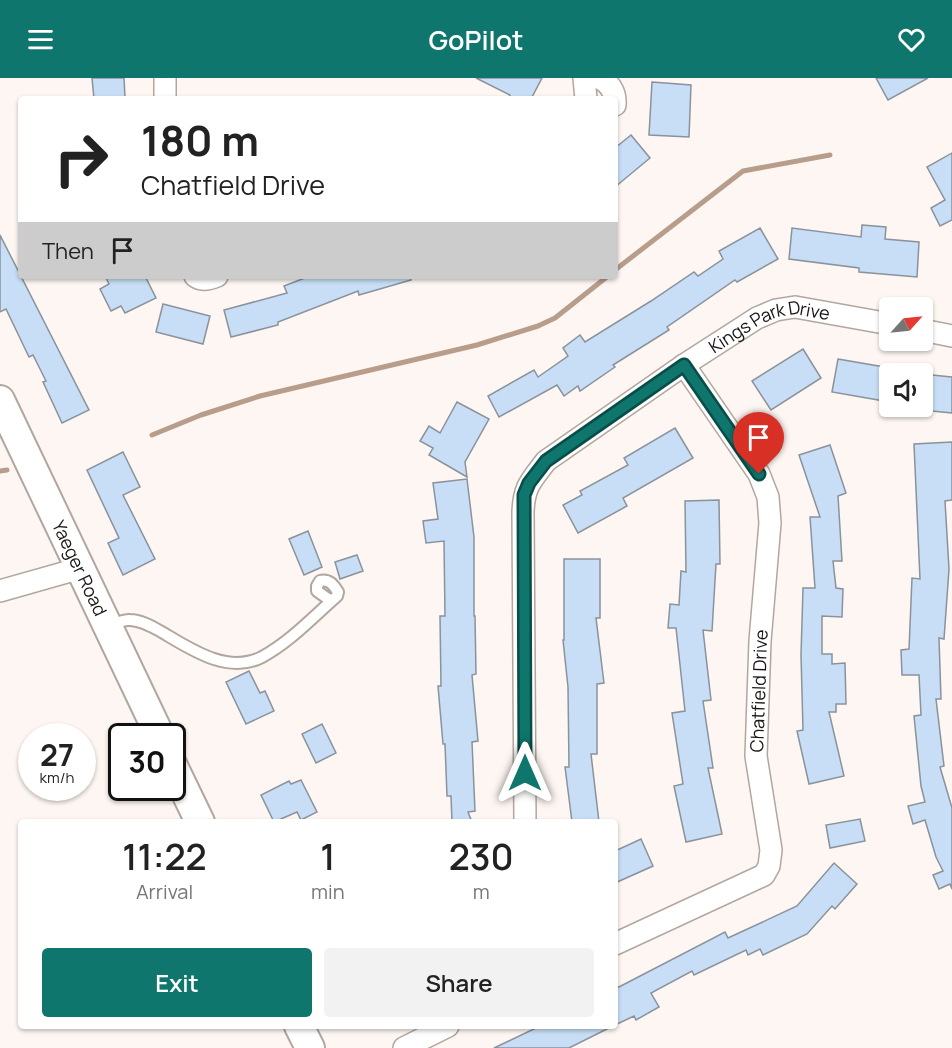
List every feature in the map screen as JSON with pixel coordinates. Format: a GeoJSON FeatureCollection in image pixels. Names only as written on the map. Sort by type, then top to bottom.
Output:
{"type":"FeatureCollection","features":[{"type":"Feature","properties":{"kind":"street"},"geometry":{"type":"LineString","coordinates":[[165,78],[165,96]]}},
{"type":"Feature","properties":{"kind":"street"},"geometry":{"type":"LineString","coordinates":[[584,78],[586,96]]}},
{"type":"Feature","properties":{"kind":"street"},"geometry":{"type":"LineString","coordinates":[[599,78],[608,82],[614,96]]}},
{"type":"Feature","properties":{"kind":"street","name":"Kings Park Drive"},"geometry":{"type":"LineString","coordinates":[[525,819],[524,495],[529,483],[546,461],[684,365],[758,318],[776,310],[795,307],[879,322]]}},
{"type":"Feature","properties":{"kind":"street"},"geometry":{"type":"LineString","coordinates":[[933,332],[952,336]]}},
{"type":"Feature","properties":{"kind":"street","name":"Chatfield Drive"},"geometry":{"type":"LineString","coordinates":[[618,943],[764,875],[769,866],[771,850],[756,756],[760,641],[770,523],[768,497],[759,474],[684,365]]}},
{"type":"Feature","properties":{"kind":"street","name":"Yaeger Road"},"geometry":{"type":"LineString","coordinates":[[0,400],[154,723]]}},
{"type":"Feature","properties":{"kind":"street"},"geometry":{"type":"LineString","coordinates":[[0,591],[81,568]]}},
{"type":"Feature","properties":{"kind":"street"},"geometry":{"type":"LineString","coordinates":[[186,793],[199,819]]}},
{"type":"Feature","properties":{"kind":"street"},"geometry":{"type":"LineString","coordinates":[[300,1029],[310,1048]]}},
{"type":"Feature","properties":{"kind":"street"},"geometry":{"type":"LineString","coordinates":[[404,1048],[442,1029]]}},
{"type":"Feature","properties":{"kind":"lane"},"geometry":{"type":"LineString","coordinates":[[108,628],[124,621],[137,621],[149,625],[206,656],[241,664],[261,658],[287,640],[331,601]]}},
{"type":"Feature","properties":{"kind":"building"},"geometry":{"type":"Polygon","coordinates":[[[92,78],[124,78],[125,96],[94,96],[92,78]]]}},
{"type":"Feature","properties":{"kind":"building"},"geometry":{"type":"Polygon","coordinates":[[[476,78],[542,78],[533,96],[510,95],[476,78]]]}},
{"type":"Feature","properties":{"kind":"building"},"geometry":{"type":"Polygon","coordinates":[[[876,78],[928,78],[888,100],[876,78]]]}},
{"type":"Feature","properties":{"kind":"building"},"geometry":{"type":"Polygon","coordinates":[[[652,82],[691,85],[689,137],[649,135],[652,82]]]}},
{"type":"Feature","properties":{"kind":"building"},"geometry":{"type":"Polygon","coordinates":[[[631,135],[650,158],[618,185],[618,146],[631,135]]]}},
{"type":"Feature","properties":{"kind":"building"},"geometry":{"type":"Polygon","coordinates":[[[952,153],[952,220],[940,226],[931,208],[945,200],[927,167],[952,153]]]}},
{"type":"Feature","properties":{"kind":"building"},"geometry":{"type":"Polygon","coordinates":[[[862,225],[886,227],[885,239],[919,242],[917,277],[859,272],[859,268],[789,259],[792,228],[861,237],[862,225]]]}},
{"type":"Feature","properties":{"kind":"building"},"geometry":{"type":"Polygon","coordinates":[[[760,228],[778,259],[737,282],[735,280],[667,327],[669,330],[613,365],[615,367],[580,391],[578,386],[564,396],[557,385],[499,417],[488,396],[534,370],[538,377],[568,356],[563,348],[580,335],[585,342],[694,272],[698,276],[723,259],[719,251],[760,228]]]}},
{"type":"Feature","properties":{"kind":"building"},"geometry":{"type":"Polygon","coordinates":[[[0,235],[18,270],[18,279],[22,279],[89,410],[62,423],[33,355],[29,357],[6,309],[0,312],[0,235]]]}},
{"type":"Feature","properties":{"kind":"building"},"geometry":{"type":"Polygon","coordinates":[[[106,279],[146,279],[156,298],[125,313],[121,306],[111,311],[100,289],[109,284],[106,279]]]}},
{"type":"Feature","properties":{"kind":"building"},"geometry":{"type":"Polygon","coordinates":[[[302,279],[411,280],[359,295],[358,291],[278,322],[278,325],[231,337],[224,310],[287,293],[284,286],[302,279]]]}},
{"type":"Feature","properties":{"kind":"building"},"geometry":{"type":"Polygon","coordinates":[[[163,304],[210,316],[203,344],[156,332],[163,304]]]}},
{"type":"Feature","properties":{"kind":"building"},"geometry":{"type":"Polygon","coordinates":[[[803,349],[821,378],[771,410],[752,381],[803,349]]]}},
{"type":"Feature","properties":{"kind":"building"},"geometry":{"type":"Polygon","coordinates":[[[838,359],[879,366],[879,400],[832,392],[838,359]]]}},
{"type":"Feature","properties":{"kind":"building"},"geometry":{"type":"Polygon","coordinates":[[[933,375],[952,377],[952,413],[933,411],[933,375]]]}},
{"type":"Feature","properties":{"kind":"building"},"geometry":{"type":"Polygon","coordinates":[[[457,402],[489,419],[465,462],[467,477],[429,455],[433,448],[420,441],[429,426],[440,433],[457,402]]]}},
{"type":"Feature","properties":{"kind":"building"},"geometry":{"type":"Polygon","coordinates":[[[675,428],[693,458],[623,498],[627,506],[578,533],[563,505],[582,495],[580,491],[628,465],[624,458],[675,428]]]}},
{"type":"Feature","properties":{"kind":"building"},"geometry":{"type":"Polygon","coordinates":[[[952,442],[952,500],[945,501],[949,569],[944,639],[939,638],[941,699],[936,699],[944,766],[940,767],[952,808],[952,889],[950,884],[939,889],[933,875],[943,871],[936,857],[925,820],[913,824],[908,806],[925,802],[921,786],[914,716],[921,715],[919,675],[902,675],[901,650],[909,649],[912,578],[920,579],[914,444],[952,442]]]}},
{"type":"Feature","properties":{"kind":"building"},"geometry":{"type":"Polygon","coordinates":[[[830,445],[846,493],[838,496],[842,561],[833,561],[836,588],[843,589],[842,617],[822,616],[822,654],[832,654],[832,664],[845,663],[846,704],[836,704],[836,712],[829,712],[844,776],[809,784],[797,731],[803,730],[801,655],[803,588],[815,588],[810,517],[820,517],[799,455],[830,445]]]}},
{"type":"Feature","properties":{"kind":"building"},"geometry":{"type":"Polygon","coordinates":[[[123,452],[140,487],[123,495],[155,559],[123,575],[108,543],[119,538],[87,470],[123,452]]]}},
{"type":"Feature","properties":{"kind":"building"},"geometry":{"type":"Polygon","coordinates":[[[467,479],[474,537],[476,674],[472,675],[478,741],[472,742],[475,811],[468,812],[471,819],[452,819],[451,796],[447,796],[445,744],[443,744],[438,686],[441,686],[440,616],[445,616],[444,541],[426,543],[423,521],[438,519],[433,483],[467,479]]]}},
{"type":"Feature","properties":{"kind":"building"},"geometry":{"type":"Polygon","coordinates":[[[719,500],[720,564],[716,564],[712,631],[703,630],[711,700],[703,701],[713,768],[708,768],[722,834],[686,842],[674,786],[683,784],[672,713],[685,711],[676,628],[668,628],[670,604],[679,605],[681,571],[686,572],[685,501],[719,500]]]}},
{"type":"Feature","properties":{"kind":"building"},"geometry":{"type":"Polygon","coordinates":[[[308,531],[322,567],[304,575],[289,539],[308,531]]]}},
{"type":"Feature","properties":{"kind":"building"},"geometry":{"type":"Polygon","coordinates":[[[357,555],[363,571],[340,579],[335,562],[357,555]]]}},
{"type":"Feature","properties":{"kind":"building"},"geometry":{"type":"Polygon","coordinates":[[[564,559],[600,559],[600,618],[596,618],[604,683],[597,684],[597,754],[591,754],[599,819],[572,819],[565,767],[569,767],[568,687],[564,640],[564,559]]]}},
{"type":"Feature","properties":{"kind":"building"},"geometry":{"type":"Polygon","coordinates":[[[249,671],[260,693],[265,691],[274,711],[246,724],[226,682],[249,671]]]}},
{"type":"Feature","properties":{"kind":"building"},"geometry":{"type":"Polygon","coordinates":[[[322,724],[336,753],[316,763],[302,734],[322,724]]]}},
{"type":"Feature","properties":{"kind":"building"},"geometry":{"type":"Polygon","coordinates":[[[301,780],[317,812],[303,819],[300,819],[297,812],[281,819],[273,819],[261,795],[289,781],[291,784],[301,780]]]}},
{"type":"Feature","properties":{"kind":"building"},"geometry":{"type":"Polygon","coordinates":[[[860,819],[865,841],[830,848],[826,825],[860,819]]]}},
{"type":"Feature","properties":{"kind":"building"},"geometry":{"type":"Polygon","coordinates":[[[641,839],[653,866],[618,882],[618,850],[641,839]]]}},
{"type":"Feature","properties":{"kind":"building"},"geometry":{"type":"Polygon","coordinates":[[[834,863],[857,884],[835,909],[832,906],[807,934],[763,955],[760,949],[748,955],[746,950],[694,975],[692,971],[651,993],[659,1007],[636,1020],[634,1016],[618,1024],[618,987],[725,932],[728,938],[797,906],[834,863]]]}},
{"type":"Feature","properties":{"kind":"building"},"geometry":{"type":"Polygon","coordinates":[[[534,1029],[607,1029],[569,1048],[494,1048],[534,1029]]]}},
{"type":"Feature","properties":{"kind":"waterway"},"geometry":{"type":"LineString","coordinates":[[618,268],[743,171],[830,155]]}},
{"type":"Feature","properties":{"kind":"waterway"},"geometry":{"type":"LineString","coordinates":[[152,435],[201,415],[260,396],[477,345],[538,326],[555,318],[604,279]]}},
{"type":"Feature","properties":{"kind":"waterway"},"geometry":{"type":"LineString","coordinates":[[0,471],[7,470]]}},
{"type":"Feature","properties":{"kind":"route"},"geometry":{"type":"LineString","coordinates":[[525,773],[524,495],[529,483],[546,461],[684,365],[759,474]]}}]}
